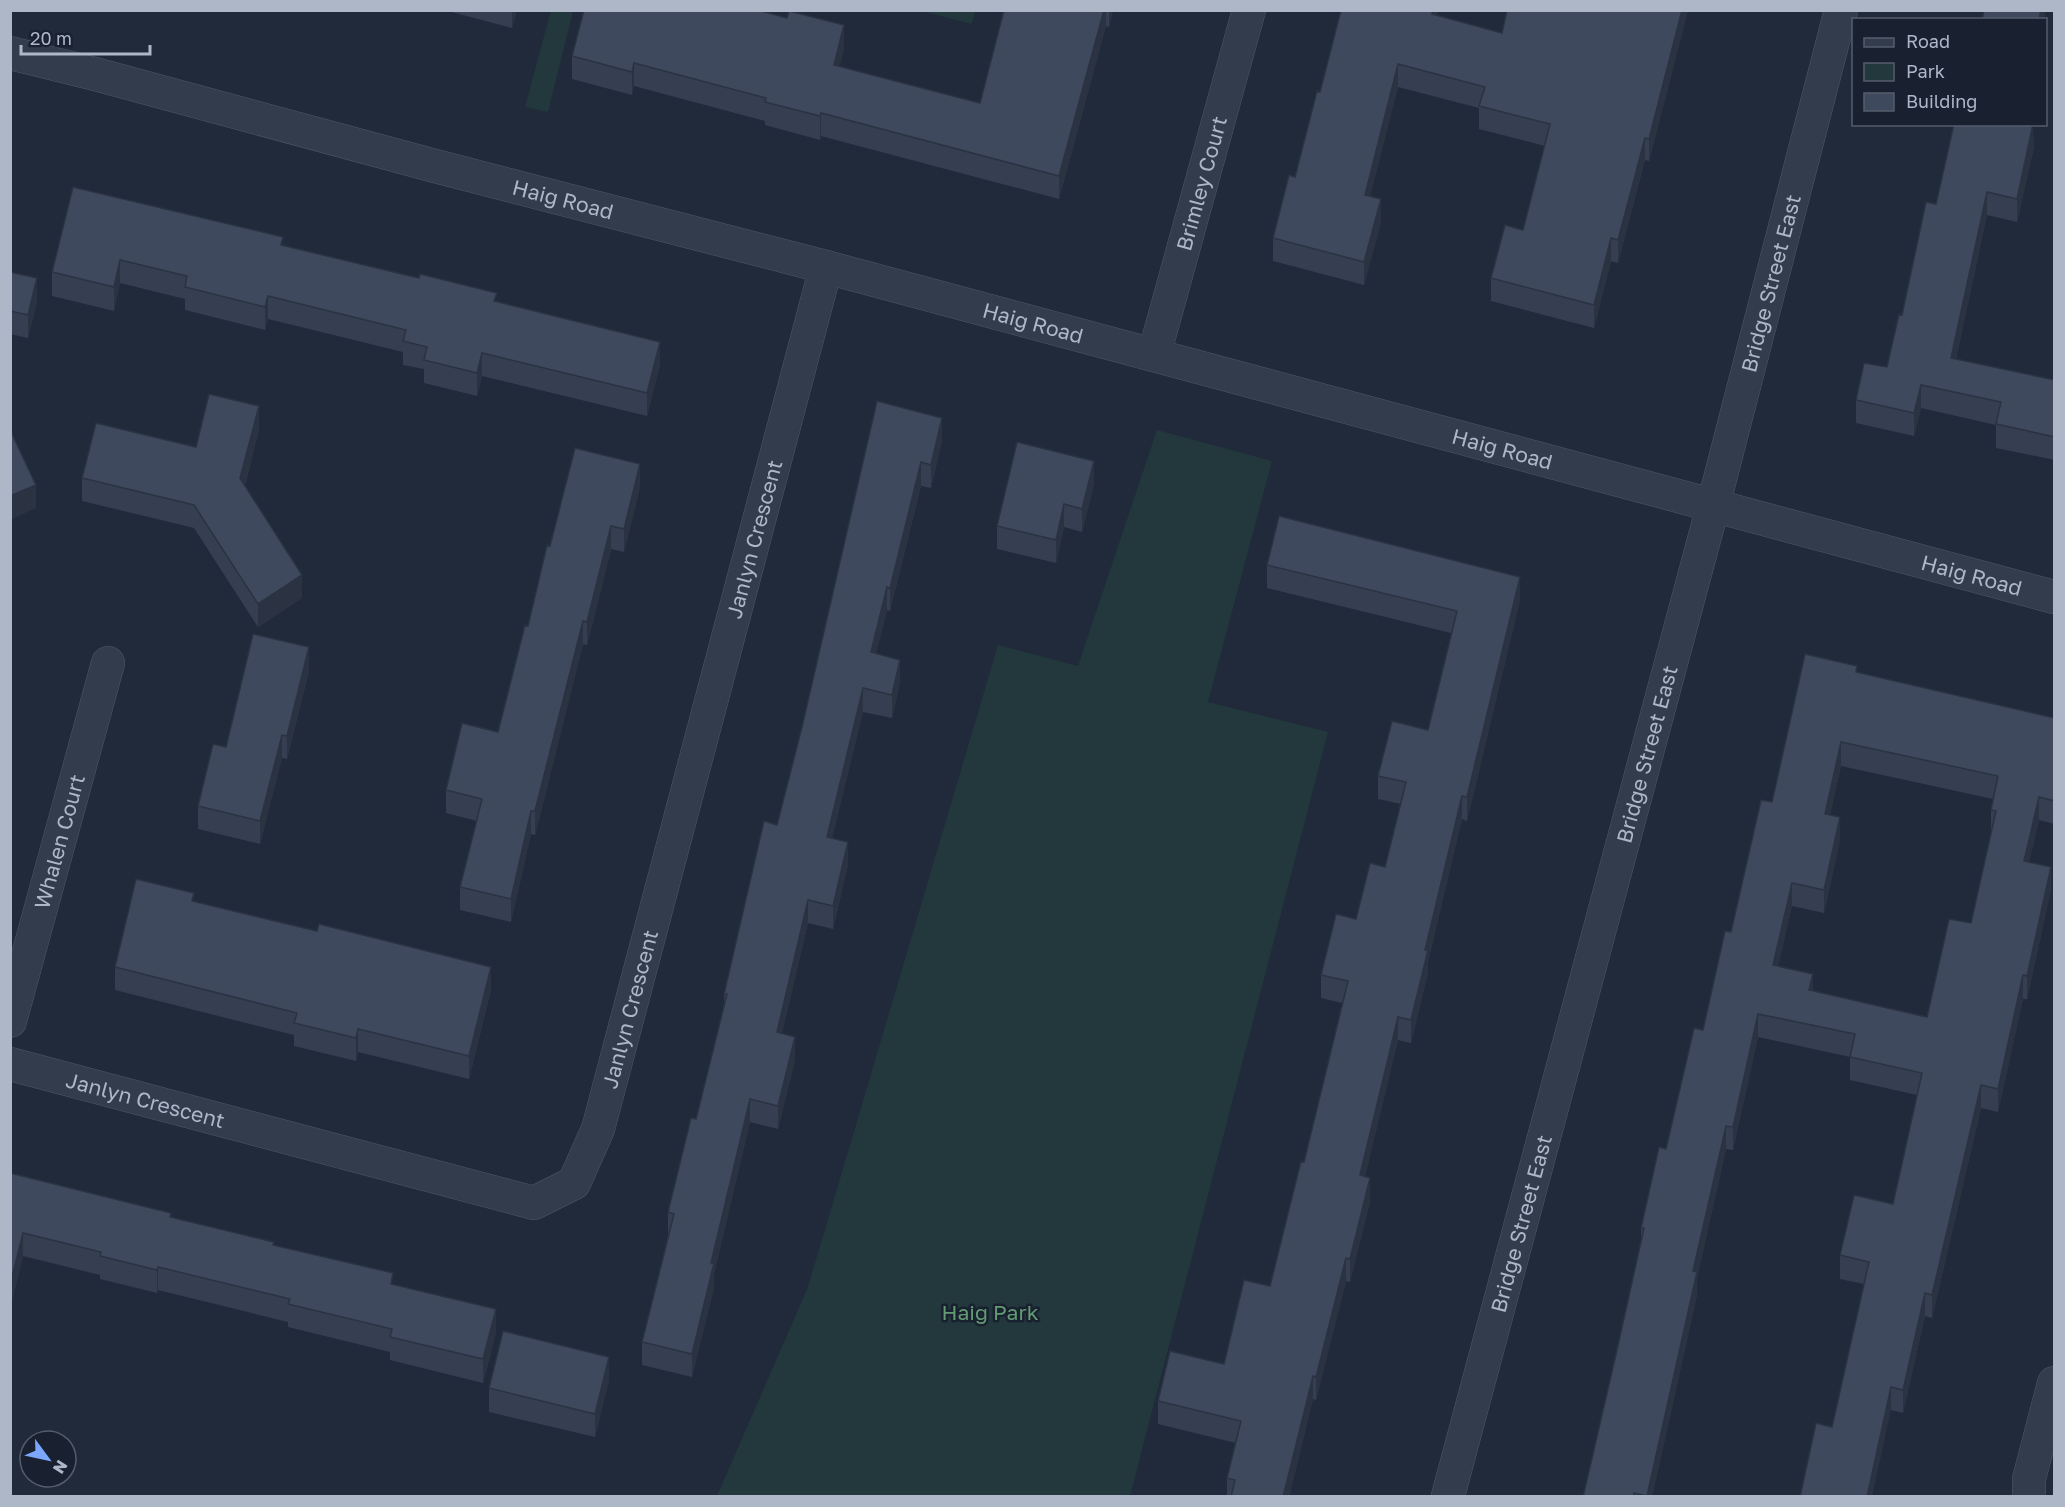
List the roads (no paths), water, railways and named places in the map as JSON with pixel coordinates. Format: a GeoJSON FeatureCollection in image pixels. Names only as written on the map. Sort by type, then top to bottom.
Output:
{"type":"FeatureCollection","features":[{"type":"Feature","properties":{"kind":"street","name":"Brimley Court"},"geometry":{"type":"LineString","coordinates":[[1154,355],[1249,10]]}},
{"type":"Feature","properties":{"kind":"street","name":"Bridge Street East"},"geometry":{"type":"LineString","coordinates":[[1449,1497],[1713,506],[1841,10]]}},
{"type":"Feature","properties":{"kind":"street","name":"Haig Road"},"geometry":{"type":"LineString","coordinates":[[10,53],[826,267],[2055,597]]}},
{"type":"Feature","properties":{"kind":"street","name":"Janlyn Crescent"},"geometry":{"type":"LineString","coordinates":[[10,1064],[534,1203],[574,1183],[598,1129],[826,267]]}},
{"type":"Feature","properties":{"kind":"street","name":"Whalen Court"},"geometry":{"type":"LineString","coordinates":[[10,1021],[108,663]]}},
{"type":"Feature","properties":{"kind":"street"},"geometry":{"type":"LineString","coordinates":[[2029,1497],[2029,1479],[2055,1383]]}},
{"type":"Feature","properties":{"kind":"park label","name":"Haig Park"},"geometry":{"type":"Point","coordinates":[990,1312]}}]}
